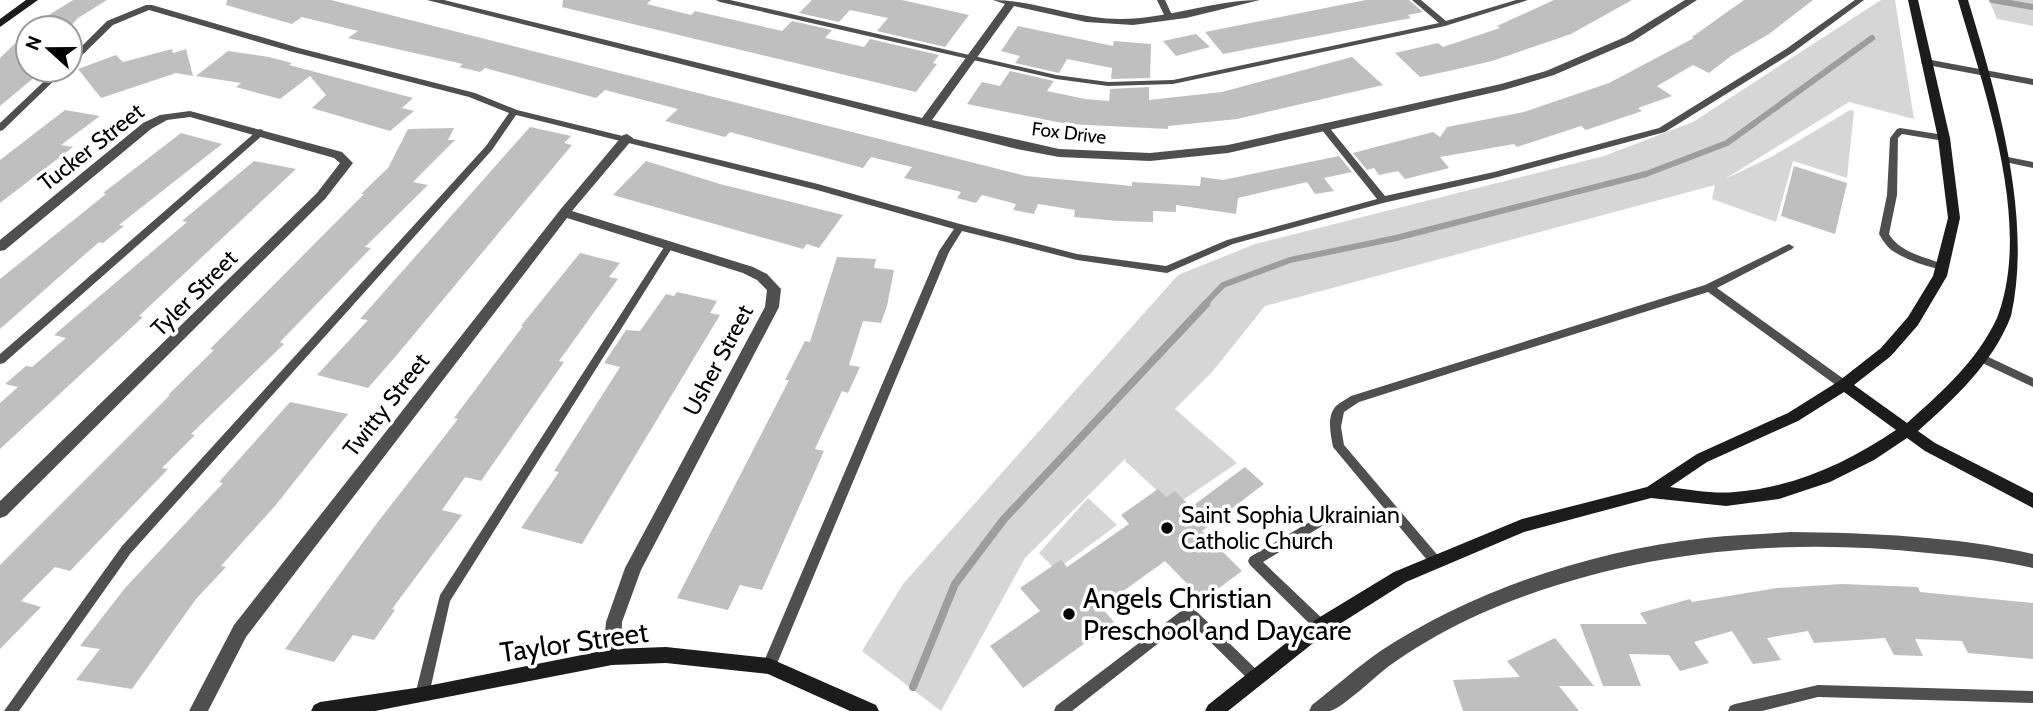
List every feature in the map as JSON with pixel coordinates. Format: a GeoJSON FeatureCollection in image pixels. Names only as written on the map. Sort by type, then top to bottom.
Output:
{"type":"FeatureCollection","features":[{"type":"Feature","properties":{"kind":"street"},"geometry":{"type":"LineString","coordinates":[[0,24],[33,0]]}},
{"type":"Feature","properties":{"kind":"street","name":"Fox Drive"},"geometry":{"type":"LineString","coordinates":[[432,0],[1059,153],[1150,157],[1228,149],[1550,73],[1629,39],[1692,0]]}},
{"type":"Feature","properties":{"kind":"street"},"geometry":{"type":"LineString","coordinates":[[998,0],[1084,19],[1116,22],[1169,17],[1255,0]]}},
{"type":"Feature","properties":{"kind":"street"},"geometry":{"type":"LineString","coordinates":[[1214,711],[1321,626],[1401,577],[1522,526],[1651,492],[1702,458],[1793,417],[1844,385],[1886,352],[1913,321],[1942,267],[1954,218],[1944,138],[1913,0]]}},
{"type":"Feature","properties":{"kind":"street"},"geometry":{"type":"LineString","coordinates":[[1651,492],[1735,499],[1780,492],[1835,473],[1879,451],[1907,432],[1955,390],[1982,358],[2003,315],[2017,275],[2019,222],[2008,160],[1963,0]]}},
{"type":"Feature","properties":{"kind":"street"},"geometry":{"type":"LineString","coordinates":[[925,122],[1012,1]]}},
{"type":"Feature","properties":{"kind":"street"},"geometry":{"type":"LineString","coordinates":[[1926,62],[2033,82]]}},
{"type":"Feature","properties":{"kind":"street","name":"Tucker Street"},"geometry":{"type":"LineString","coordinates":[[0,247],[147,126],[164,117],[190,114],[261,132]]}},
{"type":"Feature","properties":{"kind":"street","name":"Tyler Street"},"geometry":{"type":"LineString","coordinates":[[0,511],[321,196],[346,163],[338,155],[261,132]]}},
{"type":"Feature","properties":{"kind":"street","name":"Twitty Street"},"geometry":{"type":"LineString","coordinates":[[198,711],[240,631],[565,213],[627,138]]}},
{"type":"Feature","properties":{"kind":"street","name":"Usher Street"},"geometry":{"type":"LineString","coordinates":[[565,213],[748,270],[762,277],[774,289],[772,307],[633,568],[614,622],[612,657]]}},
{"type":"Feature","properties":{"kind":"street"},"geometry":{"type":"LineString","coordinates":[[1844,385],[1907,432],[1944,455],[2033,501]]}},
{"type":"Feature","properties":{"kind":"street"},"geometry":{"type":"LineString","coordinates":[[1318,711],[1348,684],[1431,629],[1501,598],[1605,563],[1699,544],[1813,538],[1930,545],[2033,561]]}},
{"type":"Feature","properties":{"kind":"street","name":"Taylor Street"},"geometry":{"type":"LineString","coordinates":[[320,711],[422,695],[612,657],[666,655],[769,666],[870,711]]}},
{"type":"Feature","properties":{"kind":"lane"},"geometry":{"type":"LineString","coordinates":[[720,0],[1056,78],[1108,83],[1173,82],[1445,24],[1524,0]]}},
{"type":"Feature","properties":{"kind":"lane"},"geometry":{"type":"LineString","coordinates":[[1161,0],[1169,17]]}},
{"type":"Feature","properties":{"kind":"lane"},"geometry":{"type":"LineString","coordinates":[[1416,0],[1445,24]]}},
{"type":"Feature","properties":{"kind":"lane"},"geometry":{"type":"LineString","coordinates":[[84,48],[110,23],[149,8],[472,95],[514,112],[627,138],[960,227],[1077,257],[1167,270],[1230,242],[1383,200],[1494,175],[1662,130],[1789,51],[1860,0]]}},
{"type":"Feature","properties":{"kind":"lane"},"geometry":{"type":"LineString","coordinates":[[0,128],[46,84]]}},
{"type":"Feature","properties":{"kind":"lane"},"geometry":{"type":"LineString","coordinates":[[11,711],[127,550],[489,148],[514,112]]}},
{"type":"Feature","properties":{"kind":"lane"},"geometry":{"type":"LineString","coordinates":[[1325,128],[1383,200]]}},
{"type":"Feature","properties":{"kind":"lane"},"geometry":{"type":"LineString","coordinates":[[1942,267],[1903,253],[1890,244],[1884,234],[1892,195],[1894,138],[1900,131],[1944,138]]}},
{"type":"Feature","properties":{"kind":"lane"},"geometry":{"type":"LineString","coordinates":[[0,360],[261,132]]}},
{"type":"Feature","properties":{"kind":"lane"},"geometry":{"type":"LineString","coordinates":[[2008,160],[2033,165]]}},
{"type":"Feature","properties":{"kind":"lane"},"geometry":{"type":"LineString","coordinates":[[769,666],[944,251],[960,227]]}},
{"type":"Feature","properties":{"kind":"lane"},"geometry":{"type":"LineString","coordinates":[[422,695],[444,599],[668,246]]}},
{"type":"Feature","properties":{"kind":"lane"},"geometry":{"type":"LineString","coordinates":[[1436,562],[1339,447],[1335,427],[1339,410],[1368,395],[1709,289],[1789,247]]}},
{"type":"Feature","properties":{"kind":"lane"},"geometry":{"type":"LineString","coordinates":[[1709,289],[1844,385]]}},
{"type":"Feature","properties":{"kind":"lane"},"geometry":{"type":"LineString","coordinates":[[1982,358],[2033,383]]}},
{"type":"Feature","properties":{"kind":"lane"},"geometry":{"type":"LineString","coordinates":[[1318,522],[1254,561],[1321,626]]}},
{"type":"Feature","properties":{"kind":"lane"},"geometry":{"type":"LineString","coordinates":[[1061,711],[1189,612],[1255,677]]}},
{"type":"Feature","properties":{"kind":"lane"},"geometry":{"type":"LineString","coordinates":[[1735,711],[1818,691],[2033,697]]}},
{"type":"Feature","properties":{"kind":"shaded area"},"geometry":{"type":"Polygon","coordinates":[[[1881,0],[1895,0],[1914,119],[1849,102],[1725,179],[1773,156],[1850,110],[1854,111],[1847,178],[1793,161],[1776,222],[1712,199],[1715,185],[1265,306],[1212,372],[1175,409],[1237,463],[1174,506],[1125,461],[1126,458],[1025,558],[941,711],[862,651],[903,584],[1178,275],[1255,244],[1604,156],[1693,122],[1881,0]]]}},
{"type":"Feature","properties":{"kind":"shaded area"},"geometry":{"type":"Polygon","coordinates":[[[1989,0],[2033,0],[2033,26],[1997,19],[1989,0]]]}},
{"type":"Feature","properties":{"kind":"shaded area"},"geometry":{"type":"Polygon","coordinates":[[[1088,498],[1117,525],[1056,570],[1039,553],[1088,498]]]}},
{"type":"Feature","properties":{"kind":"building"},"geometry":{"type":"Polygon","coordinates":[[[73,0],[107,0],[84,14],[50,14],[73,0]]]}},
{"type":"Feature","properties":{"kind":"building"},"geometry":{"type":"Polygon","coordinates":[[[227,0],[331,0],[1026,176],[1132,186],[1132,182],[1200,186],[1201,177],[1223,180],[1339,156],[1352,172],[1324,178],[1334,191],[1315,194],[1307,182],[1238,198],[1236,214],[1176,205],[1176,212],[1153,211],[1153,222],[1118,221],[1074,217],[1075,210],[1038,204],[1034,214],[1013,210],[1016,204],[982,195],[976,203],[957,198],[961,192],[904,178],[912,167],[871,157],[863,168],[730,132],[725,137],[665,121],[678,109],[605,90],[596,98],[485,68],[480,72],[459,67],[463,64],[348,38],[358,31],[302,17],[292,24],[226,5],[227,0]]]}},
{"type":"Feature","properties":{"kind":"building"},"geometry":{"type":"Polygon","coordinates":[[[563,0],[651,0],[647,4],[691,15],[695,11],[782,31],[792,21],[832,30],[825,38],[864,47],[870,39],[939,55],[933,63],[937,64],[916,92],[562,7],[563,0]]]}},
{"type":"Feature","properties":{"kind":"building"},"geometry":{"type":"Polygon","coordinates":[[[812,0],[902,0],[969,15],[945,47],[877,31],[888,18],[850,10],[839,22],[799,13],[812,0]]]}},
{"type":"Feature","properties":{"kind":"building"},"geometry":{"type":"Polygon","coordinates":[[[1366,0],[1409,0],[1423,12],[1408,15],[1411,18],[1223,54],[1205,32],[1366,0]]]}},
{"type":"Feature","properties":{"kind":"building"},"geometry":{"type":"Polygon","coordinates":[[[1554,0],[1632,0],[1571,34],[1492,61],[1449,71],[1420,77],[1395,53],[1438,43],[1443,47],[1500,28],[1497,26],[1554,0]]]}},
{"type":"Feature","properties":{"kind":"building"},"geometry":{"type":"Polygon","coordinates":[[[1744,0],[1813,0],[1769,34],[1731,56],[1709,73],[1693,65],[1657,86],[1672,96],[1638,108],[1642,111],[1586,130],[1581,126],[1517,147],[1514,144],[1440,157],[1449,168],[1405,179],[1398,171],[1379,175],[1374,168],[1367,170],[1353,153],[1433,132],[1440,137],[1447,127],[1524,112],[1609,83],[1694,38],[1692,37],[1744,0]]]}},
{"type":"Feature","properties":{"kind":"building"},"geometry":{"type":"Polygon","coordinates":[[[1018,26],[1113,46],[1114,41],[1151,44],[1150,78],[1111,79],[1112,68],[1067,59],[1059,73],[1015,63],[1020,56],[1001,51],[1018,26]]]}},
{"type":"Feature","properties":{"kind":"building"},"geometry":{"type":"Polygon","coordinates":[[[1196,34],[1210,47],[1176,56],[1163,41],[1196,34]]]}},
{"type":"Feature","properties":{"kind":"building"},"geometry":{"type":"Polygon","coordinates":[[[14,44],[14,84],[26,84],[0,106],[0,58],[14,44]]]}},
{"type":"Feature","properties":{"kind":"building"},"geometry":{"type":"Polygon","coordinates":[[[172,49],[173,53],[186,49],[193,76],[176,73],[101,98],[84,77],[84,67],[116,55],[123,62],[172,49]]]}},
{"type":"Feature","properties":{"kind":"building"},"geometry":{"type":"Polygon","coordinates":[[[228,51],[269,57],[292,63],[289,65],[413,98],[402,108],[414,111],[390,131],[312,108],[326,95],[310,76],[280,99],[236,87],[241,83],[196,76],[228,51]]]}},
{"type":"Feature","properties":{"kind":"building"},"geometry":{"type":"Polygon","coordinates":[[[1352,57],[1383,85],[1237,119],[1168,126],[1168,129],[1067,124],[967,104],[982,82],[1000,86],[1010,71],[1054,81],[1047,91],[1085,99],[1109,101],[1110,89],[1149,87],[1149,100],[1222,92],[1352,57]]]}},
{"type":"Feature","properties":{"kind":"building"},"geometry":{"type":"Polygon","coordinates":[[[65,110],[100,116],[61,145],[73,147],[0,203],[0,160],[65,110]]]}},
{"type":"Feature","properties":{"kind":"building"},"geometry":{"type":"Polygon","coordinates":[[[530,127],[571,136],[564,143],[572,145],[396,356],[368,388],[317,375],[368,320],[360,319],[530,127]]]}},
{"type":"Feature","properties":{"kind":"building"},"geometry":{"type":"Polygon","coordinates":[[[454,128],[448,140],[455,140],[413,182],[428,185],[365,247],[371,248],[280,342],[284,344],[191,434],[195,435],[162,468],[168,469],[70,571],[55,567],[21,601],[41,607],[0,649],[0,565],[170,395],[214,350],[210,349],[364,194],[361,194],[388,168],[408,129],[454,128]]]}},
{"type":"Feature","properties":{"kind":"building"},"geometry":{"type":"Polygon","coordinates":[[[181,133],[222,144],[119,225],[124,226],[103,243],[99,242],[0,329],[0,279],[106,194],[103,193],[181,133]]]}},
{"type":"Feature","properties":{"kind":"building"},"geometry":{"type":"Polygon","coordinates":[[[254,161],[296,169],[139,316],[143,317],[0,449],[0,403],[18,387],[5,384],[26,366],[32,367],[66,338],[54,335],[254,161]]]}},
{"type":"Feature","properties":{"kind":"building"},"geometry":{"type":"Polygon","coordinates":[[[646,161],[720,184],[843,215],[819,248],[807,244],[803,249],[613,195],[646,161]]]}},
{"type":"Feature","properties":{"kind":"building"},"geometry":{"type":"Polygon","coordinates":[[[1794,166],[1847,183],[1835,234],[1781,216],[1794,166]]]}},
{"type":"Feature","properties":{"kind":"building"},"geometry":{"type":"Polygon","coordinates":[[[580,253],[620,263],[609,277],[618,279],[559,361],[564,362],[481,481],[465,477],[442,510],[462,515],[392,609],[395,610],[374,640],[353,635],[334,662],[285,649],[377,523],[458,419],[454,418],[521,326],[580,253]]]}},
{"type":"Feature","properties":{"kind":"building"},"geometry":{"type":"Polygon","coordinates":[[[837,257],[876,259],[874,268],[894,270],[887,306],[881,323],[863,321],[849,365],[860,367],[848,393],[842,391],[815,449],[824,451],[762,590],[740,585],[728,610],[677,598],[789,380],[785,380],[805,341],[810,342],[837,257]]]}},
{"type":"Feature","properties":{"kind":"building"},"geometry":{"type":"Polygon","coordinates":[[[677,292],[717,301],[710,313],[720,315],[582,544],[521,528],[559,472],[554,471],[620,367],[604,363],[626,330],[640,331],[666,294],[674,296],[677,292]]]}},
{"type":"Feature","properties":{"kind":"building"},"geometry":{"type":"Polygon","coordinates":[[[290,402],[348,414],[275,506],[221,566],[226,567],[196,599],[132,689],[76,680],[100,649],[80,646],[125,588],[223,483],[219,482],[290,402]]]}},
{"type":"Feature","properties":{"kind":"building"},"geometry":{"type":"Polygon","coordinates":[[[1245,467],[1264,484],[1202,531],[1242,571],[1203,600],[1165,561],[1101,607],[1114,622],[1023,688],[990,646],[1040,611],[1020,588],[1061,560],[1067,567],[1129,524],[1121,515],[1158,489],[1166,497],[1175,491],[1191,507],[1245,467]]]}},
{"type":"Feature","properties":{"kind":"building"},"geometry":{"type":"Polygon","coordinates":[[[1842,584],[1918,587],[1920,592],[2033,603],[2033,659],[1968,653],[1962,641],[1915,639],[1923,656],[1894,655],[1885,638],[1814,643],[1808,631],[1767,638],[1781,660],[1753,664],[1732,631],[1694,642],[1709,663],[1680,671],[1669,655],[1629,654],[1641,686],[1603,686],[1580,624],[1647,624],[1640,613],[1690,599],[1692,602],[1777,588],[1842,584]]]}},
{"type":"Feature","properties":{"kind":"building"},"geometry":{"type":"Polygon","coordinates":[[[1555,638],[1594,686],[1559,686],[1579,711],[1463,711],[1453,680],[1520,677],[1507,661],[1555,638]]]}},
{"type":"Feature","properties":{"kind":"waterway"},"geometry":{"type":"LineString","coordinates":[[1992,0],[2033,7]]}},
{"type":"Feature","properties":{"kind":"waterway"},"geometry":{"type":"LineString","coordinates":[[1204,305],[1223,285],[1290,260],[1396,238],[1646,174],[1727,143],[1872,38]]}},
{"type":"Feature","properties":{"kind":"waterway"},"geometry":{"type":"LineString","coordinates":[[913,687],[955,584],[1004,519],[1206,304]]}},
{"type":"Feature","properties":{"kind":"place","name":"Saint Sophia Ukrainian Catholic Church"},"geometry":{"type":"Point","coordinates":[1167,528]}},
{"type":"Feature","properties":{"kind":"place","name":"Angels Christian Preschool and Daycare"},"geometry":{"type":"Point","coordinates":[1069,614]}}]}
